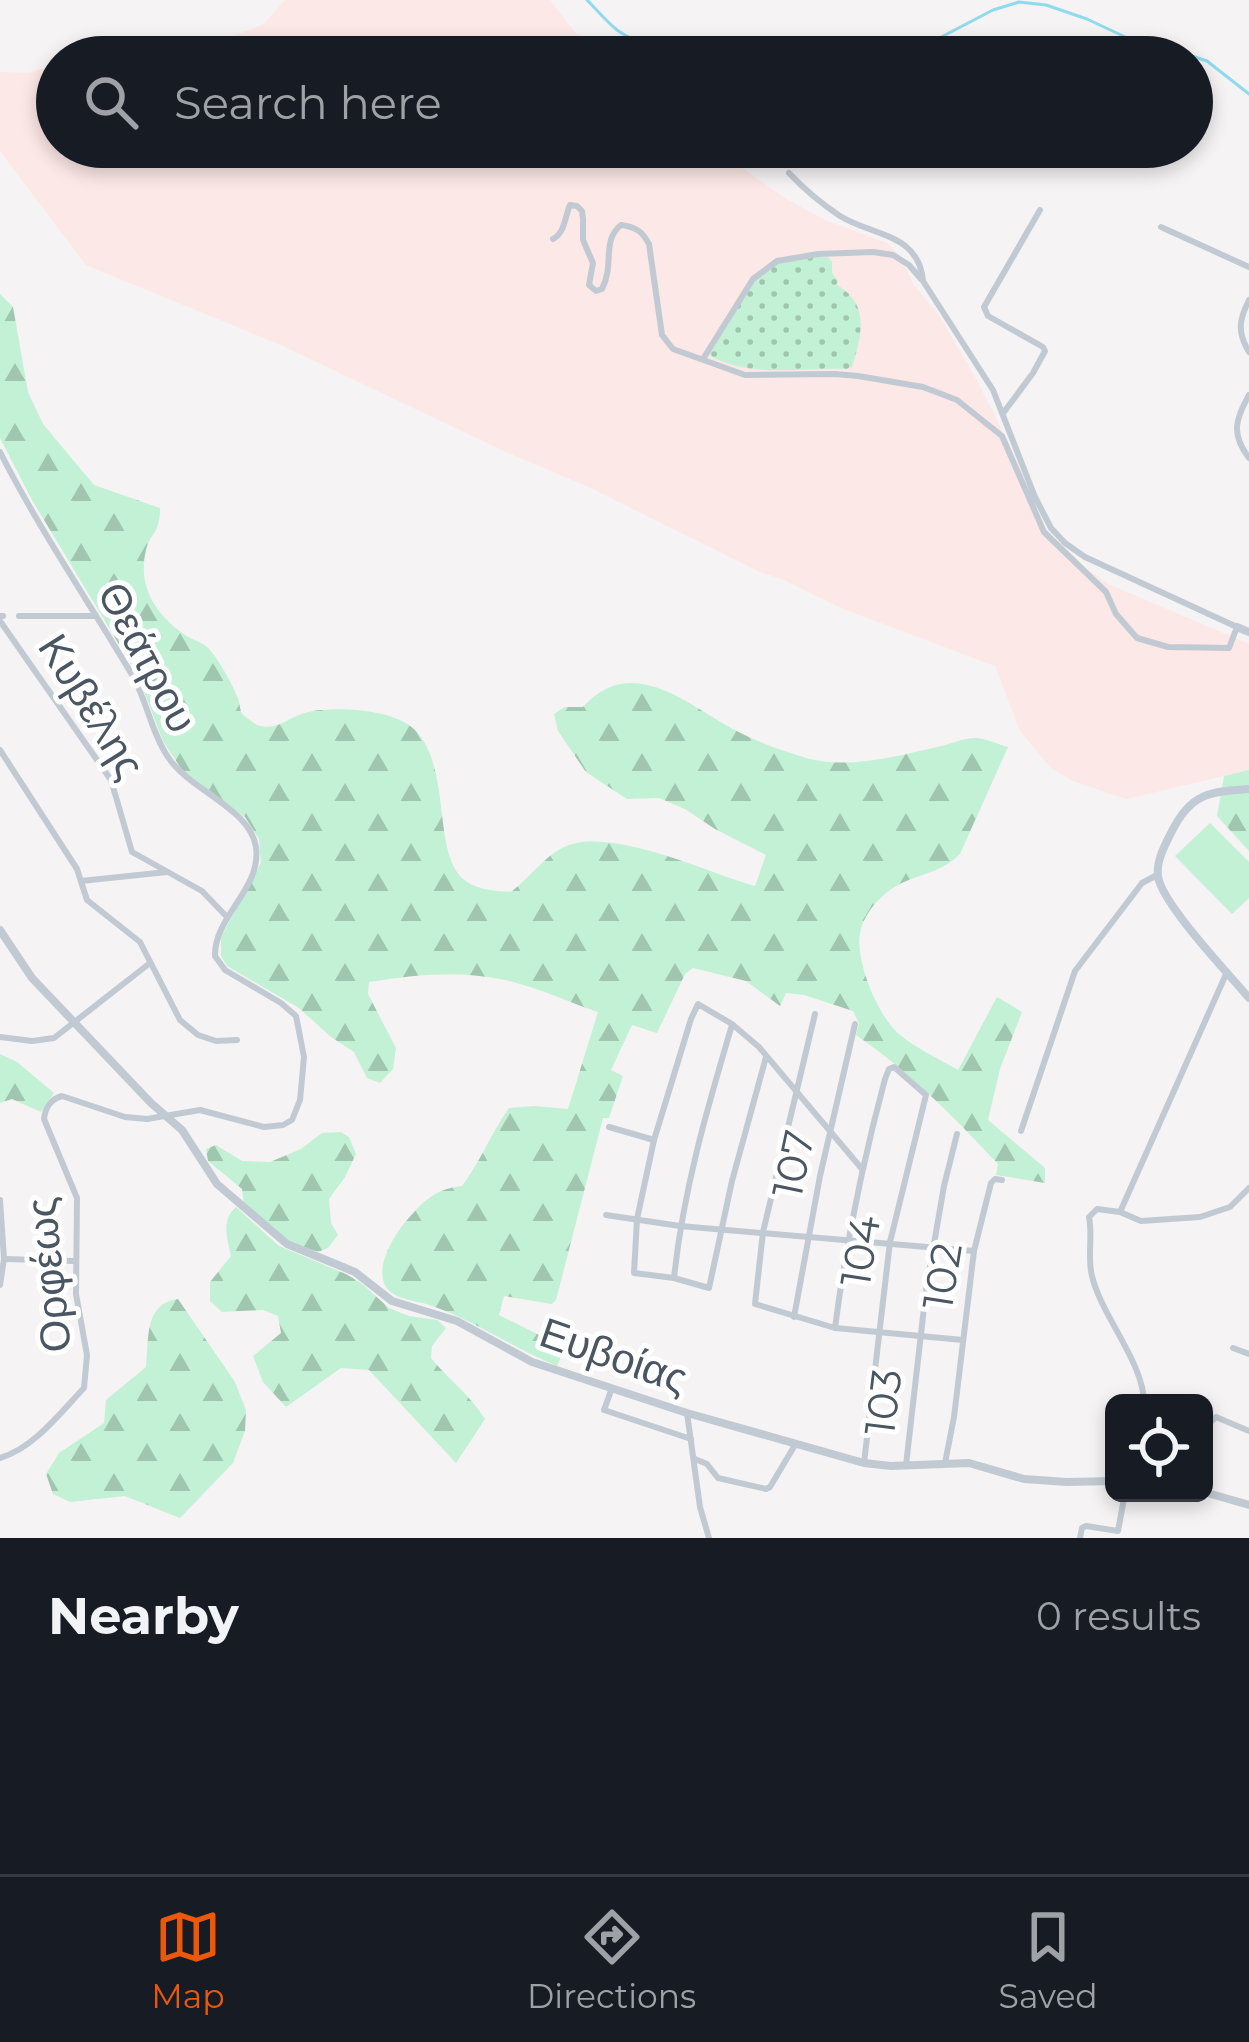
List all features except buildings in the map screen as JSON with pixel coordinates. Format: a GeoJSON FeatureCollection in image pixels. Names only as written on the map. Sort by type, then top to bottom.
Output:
{"type":"FeatureCollection","features":[{"type":"Feature","properties":{"kind":"main road"},"geometry":{"type":"LineString","coordinates":[[1238,627],[1249,632]]}},
{"type":"Feature","properties":{"kind":"main road"},"geometry":{"type":"LineString","coordinates":[[1249,789],[1220,791],[1190,803],[1160,857],[1158,875],[1166,897],[1249,998]]}},
{"type":"Feature","properties":{"kind":"street"},"geometry":{"type":"LineString","coordinates":[[789,173],[840,215],[895,238],[921,263],[923,281]]}},
{"type":"Feature","properties":{"kind":"street"},"geometry":{"type":"LineString","coordinates":[[554,239],[570,206],[577,206],[593,263],[589,285],[596,291],[602,289],[610,270],[614,231],[621,225],[643,232],[649,244],[662,335],[673,349],[745,376],[858,376],[923,387],[957,400],[1002,436],[1044,532],[1099,583],[1116,614],[1138,638],[1168,647],[1229,648],[1238,627],[1065,543],[1042,513],[1004,412],[985,376],[923,281],[893,255],[818,254],[777,261],[753,279],[703,358]]}},
{"type":"Feature","properties":{"kind":"street"},"geometry":{"type":"LineString","coordinates":[[1004,412],[1045,350],[988,316],[984,307],[1040,211]]}},
{"type":"Feature","properties":{"kind":"street"},"geometry":{"type":"LineString","coordinates":[[1161,226],[1249,267]]}},
{"type":"Feature","properties":{"kind":"street"},"geometry":{"type":"LineString","coordinates":[[1249,300],[1239,325],[1249,352]]}},
{"type":"Feature","properties":{"kind":"street"},"geometry":{"type":"LineString","coordinates":[[1249,395],[1237,429],[1238,442],[1249,458]]}},
{"type":"Feature","properties":{"kind":"street","name":"Θεάτρου"},"geometry":{"type":"LineString","coordinates":[[0,452],[139,689],[167,756],[178,772],[243,820],[254,840],[256,862],[249,882],[215,946],[219,964],[296,1016],[304,1057],[297,1111],[292,1120],[273,1127],[200,1110],[169,1117]]}},
{"type":"Feature","properties":{"kind":"street"},"geometry":{"type":"LineString","coordinates":[[19,616],[94,616]]}},
{"type":"Feature","properties":{"kind":"street","name":"Κυβέλης"},"geometry":{"type":"LineString","coordinates":[[1,618],[111,780],[132,852],[202,891],[227,918]]}},
{"type":"Feature","properties":{"kind":"street"},"geometry":{"type":"LineString","coordinates":[[2,756],[70,858],[87,900],[140,942],[187,1028],[216,1041],[237,1040]]}},
{"type":"Feature","properties":{"kind":"street"},"geometry":{"type":"LineString","coordinates":[[81,881],[171,872]]}},
{"type":"Feature","properties":{"kind":"street"},"geometry":{"type":"LineString","coordinates":[[1021,1131],[1075,971],[1142,883],[1158,875]]}},
{"type":"Feature","properties":{"kind":"street","name":"Ευβοίας"},"geometry":{"type":"LineString","coordinates":[[0,929],[32,978],[182,1130],[217,1184],[286,1244],[355,1272],[392,1301],[457,1321],[532,1362],[687,1413],[864,1463],[969,1463],[1024,1479],[1105,1481]]}},
{"type":"Feature","properties":{"kind":"street"},"geometry":{"type":"LineString","coordinates":[[0,1037],[54,1038],[150,963]]}},
{"type":"Feature","properties":{"kind":"street"},"geometry":{"type":"LineString","coordinates":[[1120,1213],[1227,972]]}},
{"type":"Feature","properties":{"kind":"street"},"geometry":{"type":"LineString","coordinates":[[766,1057],[740,1147],[709,1288],[634,1273],[637,1219],[654,1140],[699,1004],[759,1047],[862,1169],[835,1328]]}},
{"type":"Feature","properties":{"kind":"street"},"geometry":{"type":"LineString","coordinates":[[815,1014],[763,1232],[755,1304],[835,1328],[963,1340]]}},
{"type":"Feature","properties":{"kind":"street"},"geometry":{"type":"LineString","coordinates":[[674,1278],[696,1151],[732,1024]]}},
{"type":"Feature","properties":{"kind":"street","name":"107"},"geometry":{"type":"LineString","coordinates":[[794,1317],[855,1024]]}},
{"type":"Feature","properties":{"kind":"street","name":"104"},"geometry":{"type":"LineString","coordinates":[[862,1169],[885,1079],[894,1067],[926,1095],[890,1242],[864,1463]]}},
{"type":"Feature","properties":{"kind":"street","name":"Ορφέως"},"geometry":{"type":"LineString","coordinates":[[0,1458],[33,1440],[84,1388],[87,1355],[75,1261],[77,1198],[44,1119],[50,1103],[62,1096],[125,1117],[169,1117]]}},
{"type":"Feature","properties":{"kind":"street"},"geometry":{"type":"LineString","coordinates":[[609,1126],[654,1140]]}},
{"type":"Feature","properties":{"kind":"street","name":"103"},"geometry":{"type":"LineString","coordinates":[[906,1466],[934,1246],[957,1134]]}},
{"type":"Feature","properties":{"kind":"street","name":"102"},"geometry":{"type":"LineString","coordinates":[[945,1463],[974,1251],[991,1183],[1002,1180]]}},
{"type":"Feature","properties":{"kind":"street"},"geometry":{"type":"LineString","coordinates":[[1142,1394],[1092,1279],[1089,1217],[1097,1209],[1141,1221],[1201,1217],[1230,1207],[1249,1189]]}},
{"type":"Feature","properties":{"kind":"street"},"geometry":{"type":"LineString","coordinates":[[0,1200],[0,1285]]}},
{"type":"Feature","properties":{"kind":"street"},"geometry":{"type":"LineString","coordinates":[[606,1215],[680,1226],[974,1251]]}},
{"type":"Feature","properties":{"kind":"street"},"geometry":{"type":"LineString","coordinates":[[2,1259],[75,1261]]}},
{"type":"Feature","properties":{"kind":"street"},"geometry":{"type":"LineString","coordinates":[[1232,1348],[1249,1354]]}},
{"type":"Feature","properties":{"kind":"street"},"geometry":{"type":"LineString","coordinates":[[613,1388],[604,1411],[691,1439]]}},
{"type":"Feature","properties":{"kind":"street"},"geometry":{"type":"LineString","coordinates":[[687,1413],[700,1508],[709,1538]]}},
{"type":"Feature","properties":{"kind":"street"},"geometry":{"type":"LineString","coordinates":[[1213,1420],[1249,1430]]}},
{"type":"Feature","properties":{"kind":"street"},"geometry":{"type":"LineString","coordinates":[[695,1459],[706,1463],[718,1478],[766,1489],[796,1443]]}},
{"type":"Feature","properties":{"kind":"street"},"geometry":{"type":"LineString","coordinates":[[1213,1495],[1249,1505]]}},
{"type":"Feature","properties":{"kind":"street"},"geometry":{"type":"LineString","coordinates":[[1080,1538],[1086,1526],[1118,1531],[1123,1502]]}},
{"type":"Feature","properties":{"kind":"shaded area"},"geometry":{"type":"Polygon","coordinates":[[[285,0],[550,0],[581,36],[232,36],[264,24],[285,0]]]}},
{"type":"Feature","properties":{"kind":"shaded area"},"geometry":{"type":"Polygon","coordinates":[[[36,71],[36,168],[742,168],[825,220],[887,243],[900,256],[913,284],[940,317],[975,377],[1042,527],[1067,554],[1108,584],[1249,644],[1249,770],[1126,799],[1073,781],[1051,768],[1020,731],[995,666],[841,608],[281,345],[86,265],[0,151],[0,72],[36,71]]]}},
{"type":"Feature","properties":{"kind":"green space"},"geometry":{"type":"Polygon","coordinates":[[[828,257],[837,285],[859,311],[852,367],[759,369],[709,355],[754,282],[779,262],[828,257]]]}},
{"type":"Feature","properties":{"kind":"green space"},"geometry":{"type":"Polygon","coordinates":[[[0,294],[13,307],[28,392],[43,424],[94,485],[160,508],[144,563],[147,588],[158,609],[185,635],[209,649],[231,684],[242,714],[257,725],[277,725],[308,712],[348,709],[392,717],[414,729],[433,763],[452,862],[471,884],[511,892],[562,848],[605,842],[658,853],[755,886],[766,855],[659,798],[627,799],[586,772],[558,731],[554,714],[565,707],[583,707],[620,684],[657,688],[748,736],[817,760],[868,761],[973,738],[1008,747],[960,854],[882,897],[864,921],[859,944],[868,984],[894,1029],[958,1070],[997,997],[1022,1012],[1000,1069],[988,1120],[1045,1168],[1045,1183],[996,1175],[998,1164],[947,1112],[856,1035],[859,1023],[853,1011],[786,993],[780,1006],[746,981],[693,968],[685,974],[657,1033],[632,1025],[611,1070],[623,1076],[609,1118],[603,1118],[556,1300],[552,1304],[504,1296],[499,1315],[565,1348],[557,1366],[462,1318],[390,1291],[383,1280],[383,1264],[398,1232],[428,1199],[462,1186],[509,1108],[568,1109],[598,1012],[525,985],[484,976],[434,974],[369,982],[368,994],[396,1048],[393,1069],[380,1083],[367,1078],[354,1052],[299,1008],[227,966],[221,956],[221,937],[261,863],[259,839],[245,817],[182,770],[163,741],[138,676],[0,438],[0,294]]]}},
{"type":"Feature","properties":{"kind":"green space"},"geometry":{"type":"Polygon","coordinates":[[[1249,770],[1249,851],[1217,816],[1224,776],[1249,770]]]}},
{"type":"Feature","properties":{"kind":"green space"},"geometry":{"type":"Polygon","coordinates":[[[1210,823],[1249,862],[1249,898],[1232,914],[1175,856],[1210,823]]]}},
{"type":"Feature","properties":{"kind":"green space"},"geometry":{"type":"Polygon","coordinates":[[[0,1054],[54,1093],[41,1112],[12,1099],[0,1103],[0,1054]]]}},
{"type":"Feature","properties":{"kind":"green space"},"geometry":{"type":"Polygon","coordinates":[[[341,1132],[349,1137],[356,1154],[329,1199],[331,1223],[338,1235],[318,1252],[290,1242],[244,1203],[242,1189],[208,1161],[206,1149],[216,1145],[242,1161],[270,1162],[301,1149],[322,1133],[341,1132]]]}},
{"type":"Feature","properties":{"kind":"green space"},"geometry":{"type":"Polygon","coordinates":[[[236,1207],[279,1246],[346,1274],[389,1308],[437,1320],[446,1328],[432,1346],[431,1358],[485,1419],[456,1463],[369,1370],[341,1368],[286,1407],[263,1382],[253,1356],[281,1333],[278,1316],[263,1310],[222,1312],[210,1301],[210,1282],[231,1256],[227,1224],[236,1207]]]}},
{"type":"Feature","properties":{"kind":"green space"},"geometry":{"type":"Polygon","coordinates":[[[178,1299],[235,1382],[246,1410],[245,1431],[233,1463],[180,1518],[125,1496],[70,1502],[53,1494],[46,1474],[59,1453],[104,1423],[106,1400],[146,1367],[154,1315],[159,1307],[178,1299]]]}},
{"type":"Feature","properties":{"kind":"waterway"},"geometry":{"type":"LineString","coordinates":[[587,0],[628,36]]}},
{"type":"Feature","properties":{"kind":"waterway"},"geometry":{"type":"LineString","coordinates":[[943,36],[1019,2],[1046,5],[1123,36]]}},
{"type":"Feature","properties":{"kind":"waterway"},"geometry":{"type":"LineString","coordinates":[[1213,66],[1249,94]]}}]}
